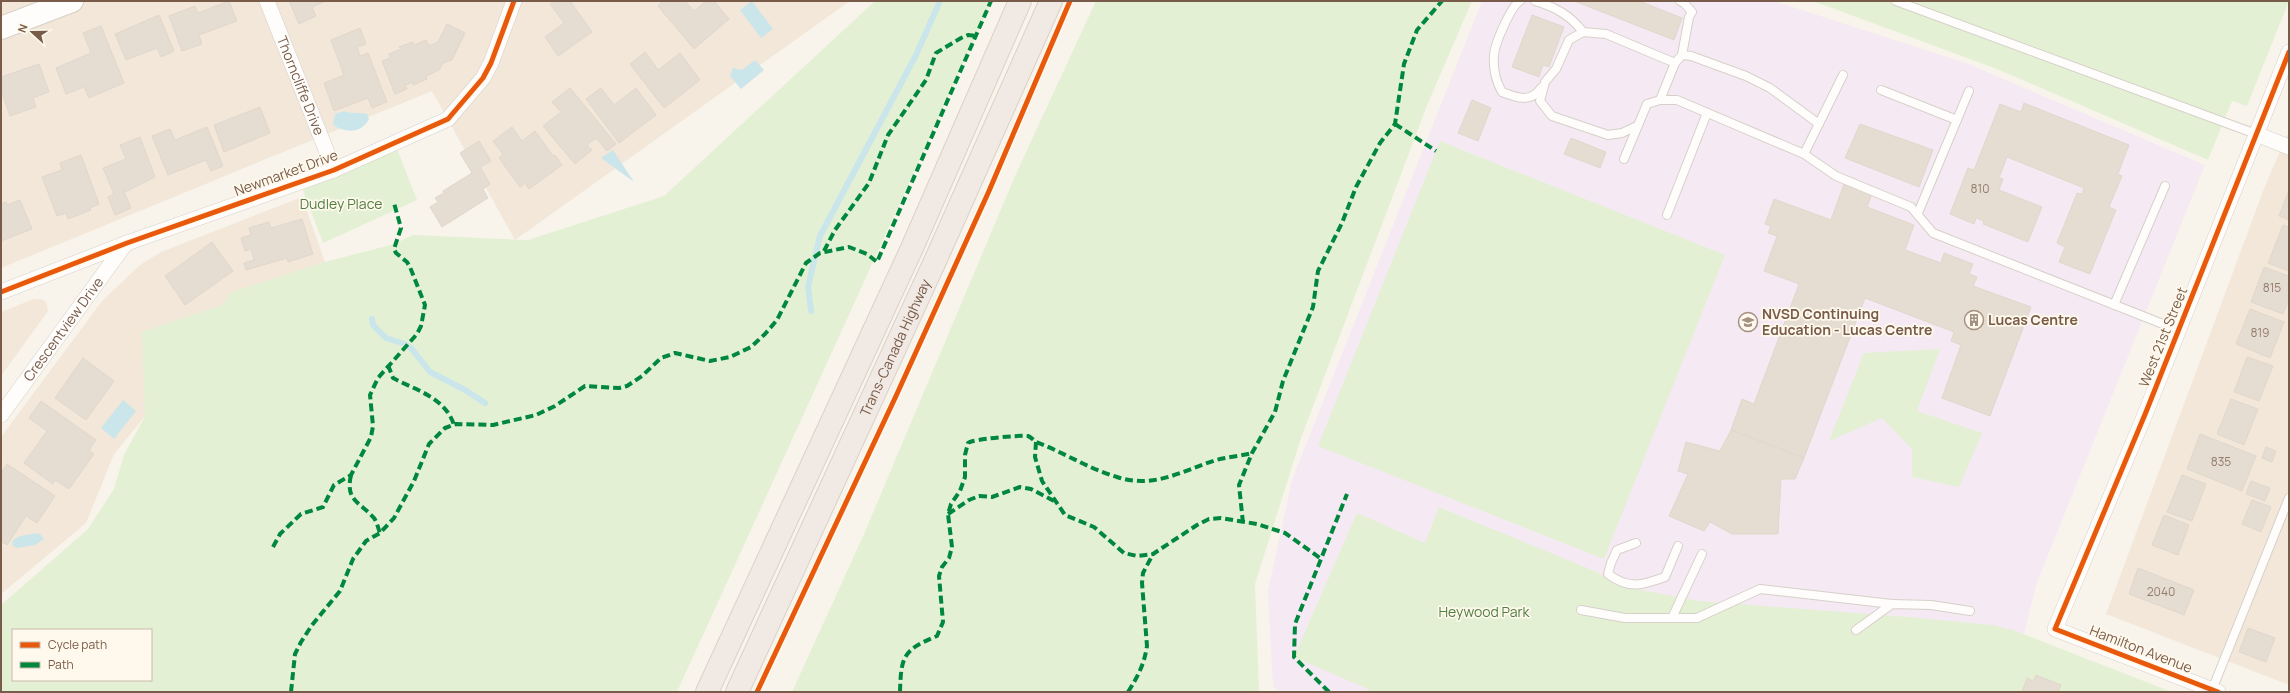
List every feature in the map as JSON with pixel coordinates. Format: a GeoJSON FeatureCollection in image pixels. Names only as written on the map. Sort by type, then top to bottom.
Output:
{"type":"FeatureCollection","features":[{"type":"Feature","properties":{"kind":"highway","name":"Trans-Canada Highway"},"geometry":{"type":"LineString","coordinates":[[707,692],[909,255],[1020,1]]}},
{"type":"Feature","properties":{"kind":"highway","name":"Trans-Canada Highway"},"geometry":{"type":"LineString","coordinates":[[737,692],[902,336],[1050,1]]}},
{"type":"Feature","properties":{"kind":"street"},"geometry":{"type":"LineString","coordinates":[[1,28],[72,1]]}},
{"type":"Feature","properties":{"kind":"street","name":"Thorncliffe Drive"},"geometry":{"type":"LineString","coordinates":[[267,1],[334,170]]}},
{"type":"Feature","properties":{"kind":"street","name":"Newmarket Drive"},"geometry":{"type":"LineString","coordinates":[[1,292],[127,243],[334,170],[448,119],[483,78],[491,63],[514,1]]}},
{"type":"Feature","properties":{"kind":"street","name":"West 21st Street"},"geometry":{"type":"LineString","coordinates":[[2055,629],[2178,330],[2289,52]]}},
{"type":"Feature","properties":{"kind":"street"},"geometry":{"type":"LineString","coordinates":[[2256,134],[2289,148]]}},
{"type":"Feature","properties":{"kind":"street","name":"Crescentview Drive"},"geometry":{"type":"LineString","coordinates":[[1,415],[127,243]]}},
{"type":"Feature","properties":{"kind":"street","name":"Hamilton Avenue"},"geometry":{"type":"LineString","coordinates":[[2055,629],[2215,691]]}},
{"type":"Feature","properties":{"kind":"lane"},"geometry":{"type":"LineString","coordinates":[[1520,1],[1512,8],[1494,56],[1496,81],[1502,92],[1525,99],[1536,95],[1556,69],[1569,40],[1583,32],[1606,34],[1675,63]]}},
{"type":"Feature","properties":{"kind":"lane"},"geometry":{"type":"LineString","coordinates":[[1535,1],[1544,2],[1558,9],[1574,20],[1583,32]]}},
{"type":"Feature","properties":{"kind":"lane"},"geometry":{"type":"LineString","coordinates":[[1660,100],[1675,63],[1682,55],[1689,17],[1692,12],[1684,3],[1680,1]]}},
{"type":"Feature","properties":{"kind":"lane"},"geometry":{"type":"LineString","coordinates":[[1896,1],[2256,134]]}},
{"type":"Feature","properties":{"kind":"lane"},"geometry":{"type":"LineString","coordinates":[[1682,55],[1711,63],[1764,85],[1819,124]]}},
{"type":"Feature","properties":{"kind":"lane"},"geometry":{"type":"LineString","coordinates":[[1804,154],[1843,75]]}},
{"type":"Feature","properties":{"kind":"lane"},"geometry":{"type":"LineString","coordinates":[[1545,82],[1540,101],[1552,116],[1608,135],[1622,133],[1637,126]]}},
{"type":"Feature","properties":{"kind":"lane"},"geometry":{"type":"LineString","coordinates":[[1881,90],[1957,120]]}},
{"type":"Feature","properties":{"kind":"lane"},"geometry":{"type":"LineString","coordinates":[[1918,213],[1969,91]]}},
{"type":"Feature","properties":{"kind":"lane"},"geometry":{"type":"LineString","coordinates":[[1624,159],[1647,104],[1660,100],[1677,100],[1804,154],[1836,176],[1911,207],[1918,213],[1932,233],[2178,330]]}},
{"type":"Feature","properties":{"kind":"lane"},"geometry":{"type":"LineString","coordinates":[[1668,215],[1707,114]]}},
{"type":"Feature","properties":{"kind":"lane"},"geometry":{"type":"LineString","coordinates":[[2114,305],[2165,186]]}},
{"type":"Feature","properties":{"kind":"lane"},"geometry":{"type":"LineString","coordinates":[[2215,691],[2289,498]]}},
{"type":"Feature","properties":{"kind":"lane"},"geometry":{"type":"LineString","coordinates":[[1636,543],[1617,550],[1610,563],[1608,574],[1618,582],[1639,586],[1665,577],[1678,546]]}},
{"type":"Feature","properties":{"kind":"lane"},"geometry":{"type":"LineString","coordinates":[[1672,618],[1702,554]]}},
{"type":"Feature","properties":{"kind":"lane"},"geometry":{"type":"LineString","coordinates":[[1581,610],[1625,618],[1697,618],[1760,589],[1892,604],[1932,605],[1970,611]]}},
{"type":"Feature","properties":{"kind":"lane"},"geometry":{"type":"LineString","coordinates":[[1856,630],[1892,604]]}},
{"type":"Feature","properties":{"kind":"shaded area"},"geometry":{"type":"Polygon","coordinates":[[[1,1],[850,1],[515,240],[432,91],[1,268],[1,1]]]}},
{"type":"Feature","properties":{"kind":"shaded area","name":"NVSD Continuing Education - Lucas Centre"},"geometry":{"type":"Polygon","coordinates":[[[1482,1],[1774,1],[1966,63],[2205,165],[2036,585],[2010,692],[1280,692],[1273,687],[1268,591],[1292,480],[1482,1]]]}},
{"type":"Feature","properties":{"kind":"shaded area"},"geometry":{"type":"Polygon","coordinates":[[[2289,131],[2289,685],[2106,614],[2265,186],[2289,131]]]}},
{"type":"Feature","properties":{"kind":"shaded area"},"geometry":{"type":"Polygon","coordinates":[[[302,197],[325,262],[232,292],[222,305],[143,332],[145,416],[114,454],[86,523],[1,594],[1,437],[102,301],[140,265],[161,252],[302,197]]]}},
{"type":"Feature","properties":{"kind":"shaded area"},"geometry":{"type":"Polygon","coordinates":[[[34,299],[41,299],[46,302],[48,311],[1,376],[1,312],[34,299]]]}},
{"type":"Feature","properties":{"kind":"green space"},"geometry":{"type":"Polygon","coordinates":[[[875,1],[992,1],[677,692],[1,692],[1,605],[88,529],[114,489],[124,455],[145,416],[142,332],[222,305],[232,292],[325,262],[394,244],[413,235],[528,240],[664,196],[875,1]]]}},
{"type":"Feature","properties":{"kind":"green space"},"geometry":{"type":"Polygon","coordinates":[[[1096,1],[1472,1],[1428,103],[1301,438],[1255,584],[1259,692],[792,692],[864,534],[1015,176],[1096,1]]]}},
{"type":"Feature","properties":{"kind":"green space"},"geometry":{"type":"Polygon","coordinates":[[[1813,1],[2289,1],[2247,106],[2232,101],[2208,160],[1997,69],[1813,1]]]}},
{"type":"Feature","properties":{"kind":"green space"},"geometry":{"type":"Polygon","coordinates":[[[1440,141],[1725,255],[1604,559],[1318,446],[1440,141]]]}},
{"type":"Feature","properties":{"kind":"green space","name":"Dudley Place"},"geometry":{"type":"Polygon","coordinates":[[[397,149],[417,200],[323,243],[303,190],[397,149]]]}},
{"type":"Feature","properties":{"kind":"green space"},"geometry":{"type":"Polygon","coordinates":[[[1940,349],[1917,411],[1982,433],[1959,487],[1912,477],[1912,449],[1882,418],[1829,441],[1864,353],[1940,349]]]}},
{"type":"Feature","properties":{"kind":"green space","name":"Heywood Park"},"geometry":{"type":"Polygon","coordinates":[[[1439,507],[1597,572],[1615,585],[1699,601],[1992,625],[2013,630],[2172,692],[1367,692],[1368,689],[1294,657],[1357,513],[1425,543],[1439,507]]]}},
{"type":"Feature","properties":{"kind":"water"},"geometry":{"type":"Polygon","coordinates":[[[752,1],[773,29],[761,38],[740,10],[752,1]]]}},
{"type":"Feature","properties":{"kind":"water"},"geometry":{"type":"Polygon","coordinates":[[[755,60],[764,70],[741,89],[730,76],[733,68],[742,70],[755,60]]]}},
{"type":"Feature","properties":{"kind":"water"},"geometry":{"type":"Polygon","coordinates":[[[344,111],[367,114],[369,119],[366,124],[358,130],[343,130],[333,125],[335,114],[344,111]]]}},
{"type":"Feature","properties":{"kind":"water"},"geometry":{"type":"Polygon","coordinates":[[[613,150],[634,182],[601,158],[613,150]]]}},
{"type":"Feature","properties":{"kind":"water"},"geometry":{"type":"Polygon","coordinates":[[[123,400],[136,411],[114,439],[101,428],[123,400]]]}},
{"type":"Feature","properties":{"kind":"water"},"geometry":{"type":"Polygon","coordinates":[[[39,533],[44,539],[35,545],[17,548],[12,545],[13,540],[20,536],[39,533]]]}},
{"type":"Feature","properties":{"kind":"building"},"geometry":{"type":"Polygon","coordinates":[[[229,1],[237,21],[199,35],[202,44],[182,51],[169,16],[195,6],[198,13],[229,1]]]}},
{"type":"Feature","properties":{"kind":"building"},"geometry":{"type":"Polygon","coordinates":[[[289,1],[326,1],[312,7],[316,16],[299,24],[289,1]]]}},
{"type":"Feature","properties":{"kind":"building"},"geometry":{"type":"Polygon","coordinates":[[[554,1],[570,1],[592,32],[558,56],[545,37],[564,23],[550,4],[554,1]]]}},
{"type":"Feature","properties":{"kind":"building"},"geometry":{"type":"Polygon","coordinates":[[[663,1],[685,1],[694,11],[706,1],[714,1],[729,19],[694,49],[658,6],[663,1]]]}},
{"type":"Feature","properties":{"kind":"building"},"geometry":{"type":"Polygon","coordinates":[[[1574,1],[1639,1],[1682,18],[1674,40],[1574,1]]]}},
{"type":"Feature","properties":{"kind":"building"},"geometry":{"type":"Polygon","coordinates":[[[159,15],[174,51],[161,57],[157,48],[126,60],[115,34],[159,15]]]}},
{"type":"Feature","properties":{"kind":"building"},"geometry":{"type":"Polygon","coordinates":[[[1532,15],[1564,27],[1549,67],[1543,65],[1539,77],[1512,67],[1532,15]]]}},
{"type":"Feature","properties":{"kind":"building"},"geometry":{"type":"Polygon","coordinates":[[[447,24],[465,33],[452,60],[443,63],[439,70],[426,76],[427,79],[413,85],[413,82],[405,85],[407,89],[395,94],[382,61],[390,58],[389,54],[401,49],[399,47],[413,42],[414,45],[426,40],[429,46],[438,42],[447,24]]]}},
{"type":"Feature","properties":{"kind":"building"},"geometry":{"type":"Polygon","coordinates":[[[101,26],[124,83],[89,98],[84,87],[66,94],[56,68],[91,53],[83,33],[101,26]]]}},
{"type":"Feature","properties":{"kind":"building"},"geometry":{"type":"Polygon","coordinates":[[[360,28],[366,44],[357,47],[360,56],[368,53],[387,102],[372,108],[368,98],[334,111],[324,83],[344,75],[331,40],[360,28]]]}},
{"type":"Feature","properties":{"kind":"building"},"geometry":{"type":"Polygon","coordinates":[[[645,52],[658,70],[680,53],[700,80],[664,108],[630,64],[645,52]]]}},
{"type":"Feature","properties":{"kind":"building"},"geometry":{"type":"Polygon","coordinates":[[[39,64],[49,92],[33,98],[36,107],[10,116],[1,90],[1,77],[39,64]]]}},
{"type":"Feature","properties":{"kind":"building"},"geometry":{"type":"Polygon","coordinates":[[[570,88],[616,144],[607,151],[596,138],[587,145],[592,150],[575,164],[543,126],[561,112],[552,102],[570,88]]]}},
{"type":"Feature","properties":{"kind":"building"},"geometry":{"type":"Polygon","coordinates":[[[601,88],[614,105],[636,88],[656,115],[619,143],[586,99],[601,88]]]}},
{"type":"Feature","properties":{"kind":"building"},"geometry":{"type":"Polygon","coordinates":[[[1472,100],[1491,108],[1478,141],[1458,133],[1472,100]]]}},
{"type":"Feature","properties":{"kind":"building"},"geometry":{"type":"Polygon","coordinates":[[[2024,103],[2129,145],[2118,174],[2122,176],[2109,207],[2116,210],[2090,274],[2059,262],[2065,247],[2057,243],[2077,193],[2082,194],[2084,188],[2007,157],[1999,178],[2003,179],[1999,190],[2042,207],[2028,242],[1983,224],[1984,221],[1976,218],[1974,224],[1950,214],[1968,168],[1974,170],[2000,104],[2021,112],[2024,103]]]}},
{"type":"Feature","properties":{"kind":"building"},"geometry":{"type":"Polygon","coordinates":[[[260,107],[270,133],[224,152],[214,125],[260,107]]]}},
{"type":"Feature","properties":{"kind":"building"},"geometry":{"type":"Polygon","coordinates":[[[1860,124],[1933,150],[1919,187],[1845,158],[1860,124]]]}},
{"type":"Feature","properties":{"kind":"building"},"geometry":{"type":"Polygon","coordinates":[[[207,127],[223,166],[211,171],[206,160],[168,175],[152,136],[170,129],[175,140],[207,127]]]}},
{"type":"Feature","properties":{"kind":"building"},"geometry":{"type":"Polygon","coordinates":[[[512,127],[522,141],[535,131],[553,156],[555,155],[562,165],[529,189],[525,183],[520,187],[499,158],[503,154],[493,141],[512,127]]]}},
{"type":"Feature","properties":{"kind":"building"},"geometry":{"type":"Polygon","coordinates":[[[140,137],[155,177],[125,192],[123,189],[131,208],[115,215],[108,197],[114,194],[103,168],[126,159],[120,145],[140,137]]]}},
{"type":"Feature","properties":{"kind":"building"},"geometry":{"type":"Polygon","coordinates":[[[1571,138],[1606,152],[1600,168],[1564,154],[1571,138]]]}},
{"type":"Feature","properties":{"kind":"building"},"geometry":{"type":"Polygon","coordinates":[[[479,141],[491,161],[480,167],[490,184],[483,189],[488,198],[442,227],[430,207],[438,202],[435,198],[444,193],[443,191],[472,173],[460,153],[479,141]]]}},
{"type":"Feature","properties":{"kind":"building"},"geometry":{"type":"Polygon","coordinates":[[[81,155],[99,204],[90,208],[91,210],[68,219],[66,213],[57,216],[42,177],[62,170],[60,163],[81,155]]]}},
{"type":"Feature","properties":{"kind":"building","name":"Lucas Centre"},"geometry":{"type":"Polygon","coordinates":[[[1844,184],[1872,194],[1867,207],[1914,225],[1905,250],[1941,263],[1944,253],[1973,264],[1969,274],[1977,277],[1973,286],[2031,307],[1990,416],[1942,398],[1961,345],[1951,341],[1954,332],[1865,298],[1804,458],[1731,430],[1742,399],[1754,404],[1799,284],[1764,271],[1777,236],[1768,233],[1771,226],[1765,224],[1774,199],[1831,220],[1844,184]]]}},
{"type":"Feature","properties":{"kind":"building"},"geometry":{"type":"Polygon","coordinates":[[[2289,190],[2289,220],[2279,216],[2289,190]]]}},
{"type":"Feature","properties":{"kind":"building"},"geometry":{"type":"Polygon","coordinates":[[[20,200],[32,229],[1,241],[1,204],[6,202],[7,205],[20,200]]]}},
{"type":"Feature","properties":{"kind":"building"},"geometry":{"type":"Polygon","coordinates":[[[302,219],[313,254],[288,262],[287,258],[246,270],[244,263],[254,260],[251,249],[245,251],[241,238],[251,235],[249,228],[269,222],[271,228],[302,219]]]}},
{"type":"Feature","properties":{"kind":"building"},"geometry":{"type":"Polygon","coordinates":[[[2283,225],[2289,227],[2289,271],[2268,263],[2283,225]]]}},
{"type":"Feature","properties":{"kind":"building"},"geometry":{"type":"Polygon","coordinates":[[[212,242],[233,271],[185,305],[165,276],[212,242]]]}},
{"type":"Feature","properties":{"kind":"building"},"geometry":{"type":"Polygon","coordinates":[[[2264,267],[2289,276],[2289,299],[2283,314],[2251,302],[2264,267]]]}},
{"type":"Feature","properties":{"kind":"building"},"geometry":{"type":"Polygon","coordinates":[[[2250,309],[2284,322],[2270,358],[2236,344],[2250,309]]]}},
{"type":"Feature","properties":{"kind":"building"},"geometry":{"type":"Polygon","coordinates":[[[2247,357],[2273,366],[2259,401],[2234,392],[2247,357]]]}},
{"type":"Feature","properties":{"kind":"building"},"geometry":{"type":"Polygon","coordinates":[[[83,358],[114,381],[86,420],[55,398],[83,358]]]}},
{"type":"Feature","properties":{"kind":"building"},"geometry":{"type":"Polygon","coordinates":[[[2231,399],[2258,409],[2244,445],[2217,434],[2231,399]]]}},
{"type":"Feature","properties":{"kind":"building"},"geometry":{"type":"Polygon","coordinates":[[[41,401],[96,440],[89,450],[94,454],[69,489],[55,480],[53,484],[24,463],[47,431],[29,418],[41,401]]]}},
{"type":"Feature","properties":{"kind":"building"},"geometry":{"type":"Polygon","coordinates":[[[1731,430],[1804,458],[1795,479],[1781,479],[1778,534],[1732,534],[1710,522],[1704,531],[1669,516],[1688,474],[1678,471],[1686,442],[1720,451],[1731,430]]]}},
{"type":"Feature","properties":{"kind":"building"},"geometry":{"type":"Polygon","coordinates":[[[2200,434],[2256,456],[2242,491],[2187,469],[2200,434]]]}},
{"type":"Feature","properties":{"kind":"building"},"geometry":{"type":"Polygon","coordinates":[[[2266,447],[2276,451],[2272,462],[2262,458],[2266,447]]]}},
{"type":"Feature","properties":{"kind":"building"},"geometry":{"type":"Polygon","coordinates":[[[7,464],[55,496],[37,523],[26,516],[7,545],[1,541],[1,473],[7,464]]]}},
{"type":"Feature","properties":{"kind":"building"},"geometry":{"type":"Polygon","coordinates":[[[2182,475],[2206,484],[2192,521],[2167,512],[2182,475]]]}},
{"type":"Feature","properties":{"kind":"building"},"geometry":{"type":"Polygon","coordinates":[[[2251,481],[2270,488],[2265,501],[2246,494],[2251,481]]]}},
{"type":"Feature","properties":{"kind":"building"},"geometry":{"type":"Polygon","coordinates":[[[2252,500],[2271,507],[2261,532],[2242,524],[2252,500]]]}},
{"type":"Feature","properties":{"kind":"building"},"geometry":{"type":"Polygon","coordinates":[[[2164,515],[2189,525],[2178,555],[2152,545],[2164,515]]]}},
{"type":"Feature","properties":{"kind":"building"},"geometry":{"type":"Polygon","coordinates":[[[2138,568],[2194,590],[2184,615],[2129,594],[2138,568]]]}},
{"type":"Feature","properties":{"kind":"building"},"geometry":{"type":"Polygon","coordinates":[[[2248,628],[2275,638],[2266,662],[2239,652],[2248,628]]]}},
{"type":"Feature","properties":{"kind":"building"},"geometry":{"type":"Polygon","coordinates":[[[2036,675],[2061,685],[2058,692],[2022,692],[2027,678],[2033,681],[2036,675]]]}},
{"type":"Feature","properties":{"kind":"waterway"},"geometry":{"type":"LineString","coordinates":[[811,311],[808,287],[820,236],[916,55],[940,1]]}},
{"type":"Feature","properties":{"kind":"waterway"},"geometry":{"type":"LineString","coordinates":[[372,319],[373,325],[386,338],[405,344],[412,349],[430,372],[465,390],[485,403]]}},
{"type":"Feature","properties":{"kind":"marked path"},"geometry":{"type":"LineString","coordinates":[[291,692],[295,654],[301,642],[312,625],[340,591],[353,559],[366,541],[380,533],[394,518],[414,481],[429,444],[445,428],[456,424],[493,425],[536,415],[555,406],[585,386],[619,388],[627,386],[642,376],[661,358],[675,353],[710,361],[730,357],[751,347],[765,334],[777,320],[806,263],[820,253],[849,247],[867,254],[877,262],[991,1]]}},
{"type":"Feature","properties":{"kind":"marked path"},"geometry":{"type":"LineString","coordinates":[[1243,523],[1239,485],[1252,453],[1275,412],[1283,381],[1313,307],[1318,271],[1342,223],[1356,187],[1380,143],[1395,124],[1404,64],[1417,30],[1442,1]]}},
{"type":"Feature","properties":{"kind":"marked path"},"geometry":{"type":"LineString","coordinates":[[824,251],[835,230],[869,183],[888,135],[926,80],[936,53],[968,35],[976,36]]}},
{"type":"Feature","properties":{"kind":"marked path"},"geometry":{"type":"LineString","coordinates":[[1395,124],[1436,151]]}},
{"type":"Feature","properties":{"kind":"marked path"},"geometry":{"type":"LineString","coordinates":[[273,547],[280,534],[301,514],[323,507],[334,485],[351,475],[371,437],[373,426],[370,395],[378,378],[417,334],[421,326],[425,305],[410,267],[394,249],[401,228],[394,203]]}},
{"type":"Feature","properties":{"kind":"marked path"},"geometry":{"type":"LineString","coordinates":[[388,365],[393,378],[437,401],[450,415],[454,425]]}},
{"type":"Feature","properties":{"kind":"marked path"},"geometry":{"type":"LineString","coordinates":[[900,692],[901,670],[906,656],[917,646],[937,636],[943,622],[939,576],[942,567],[949,558],[952,547],[948,514],[951,504],[960,491],[965,477],[965,455],[968,443],[987,439],[1028,436],[1036,442],[1107,474],[1130,480],[1143,481],[1168,477],[1216,460],[1252,453]]}},
{"type":"Feature","properties":{"kind":"marked path"},"geometry":{"type":"LineString","coordinates":[[1036,442],[1035,457],[1042,481],[1065,515],[1094,527],[1124,553],[1137,556],[1153,554],[1197,525],[1209,519],[1221,518],[1257,524],[1285,533],[1320,558]]}},
{"type":"Feature","properties":{"kind":"marked path"},"geometry":{"type":"LineString","coordinates":[[351,475],[350,490],[352,496],[374,518],[380,533]]}},
{"type":"Feature","properties":{"kind":"marked path"},"geometry":{"type":"LineString","coordinates":[[948,514],[969,500],[979,496],[992,497],[1020,487],[1031,489],[1054,501]]}},
{"type":"Feature","properties":{"kind":"marked path"},"geometry":{"type":"LineString","coordinates":[[1329,692],[1294,657],[1295,624],[1347,494]]}},
{"type":"Feature","properties":{"kind":"marked path"},"geometry":{"type":"LineString","coordinates":[[1128,692],[1140,670],[1147,646],[1142,583],[1143,573],[1153,554]]}},
{"type":"Feature","properties":{"kind":"cycle path"},"geometry":{"type":"LineString","coordinates":[[1,292],[127,243],[334,170],[448,119],[483,78],[491,63],[514,1]]}},
{"type":"Feature","properties":{"kind":"cycle path"},"geometry":{"type":"LineString","coordinates":[[757,692],[896,396],[989,191],[1070,1]]}},
{"type":"Feature","properties":{"kind":"cycle path"},"geometry":{"type":"LineString","coordinates":[[2218,692],[2055,629],[2146,412],[2289,52]]}},
{"type":"Feature","properties":{"kind":"place","name":"Lucas Centre"},"geometry":{"type":"Point","coordinates":[1974,320]}},
{"type":"Feature","properties":{"kind":"place","name":"NVSD Continuing Education - Lucas Centre"},"geometry":{"type":"Point","coordinates":[1748,322]}}]}
